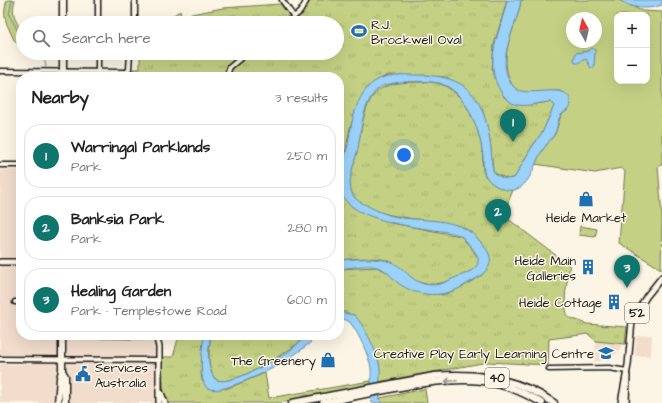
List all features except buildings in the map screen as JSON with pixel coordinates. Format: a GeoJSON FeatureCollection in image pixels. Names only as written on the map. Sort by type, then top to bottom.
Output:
{"type":"FeatureCollection","features":[{"type":"Feature","properties":{"kind":"highway"},"geometry":{"type":"LineString","coordinates":[[63,0],[63,16]]}},
{"type":"Feature","properties":{"kind":"highway"},"geometry":{"type":"LineString","coordinates":[[63,60],[63,72]]}},
{"type":"Feature","properties":{"kind":"highway"},"geometry":{"type":"LineString","coordinates":[[58,403],[62,371],[62,340]]}},
{"type":"Feature","properties":{"kind":"highway"},"geometry":{"type":"LineString","coordinates":[[62,371],[65,378],[65,403]]}},
{"type":"Feature","properties":{"kind":"highway","name":"40"},"geometry":{"type":"LineString","coordinates":[[292,403],[357,394],[455,374],[485,375],[528,388],[554,403]]}},
{"type":"Feature","properties":{"kind":"highway","name":"40"},"geometry":{"type":"LineString","coordinates":[[435,379],[484,381],[511,388],[542,403]]}},
{"type":"Feature","properties":{"kind":"highway"},"geometry":{"type":"LineString","coordinates":[[524,394],[528,388]]}},
{"type":"Feature","properties":{"kind":"highway","name":"40"},"geometry":{"type":"LineString","coordinates":[[324,403],[357,394]]}},
{"type":"Feature","properties":{"kind":"main road"},"geometry":{"type":"LineString","coordinates":[[0,262],[16,262]]}},
{"type":"Feature","properties":{"kind":"main road","name":"52"},"geometry":{"type":"LineString","coordinates":[[626,403],[627,371],[632,321],[649,292],[662,276]]}},
{"type":"Feature","properties":{"kind":"main road"},"geometry":{"type":"LineString","coordinates":[[157,340],[159,360],[160,403]]}},
{"type":"Feature","properties":{"kind":"main road","name":"52"},"geometry":{"type":"LineString","coordinates":[[621,403],[627,371]]}},
{"type":"Feature","properties":{"kind":"street"},"geometry":{"type":"LineString","coordinates":[[98,0],[98,16]]}},
{"type":"Feature","properties":{"kind":"street"},"geometry":{"type":"LineString","coordinates":[[135,0],[135,16]]}},
{"type":"Feature","properties":{"kind":"street"},"geometry":{"type":"LineString","coordinates":[[282,0],[293,16]]}},
{"type":"Feature","properties":{"kind":"street"},"geometry":{"type":"LineString","coordinates":[[295,16],[300,12],[307,0]]}},
{"type":"Feature","properties":{"kind":"street"},"geometry":{"type":"LineString","coordinates":[[98,60],[98,72],[127,72],[130,69],[130,60]]}},
{"type":"Feature","properties":{"kind":"street"},"geometry":{"type":"LineString","coordinates":[[228,72],[230,67],[238,60]]}},
{"type":"Feature","properties":{"kind":"street"},"geometry":{"type":"LineString","coordinates":[[0,71],[21,72]]}},
{"type":"Feature","properties":{"kind":"street"},"geometry":{"type":"LineString","coordinates":[[0,165],[16,165]]}},
{"type":"Feature","properties":{"kind":"street"},"geometry":{"type":"LineString","coordinates":[[0,359],[159,360]]}},
{"type":"Feature","properties":{"kind":"street"},"geometry":{"type":"LineString","coordinates":[[550,369],[609,368],[627,371]]}},
{"type":"Feature","properties":{"kind":"shaded area"},"geometry":{"type":"Polygon","coordinates":[[[0,170],[16,170],[16,261],[0,260],[0,170]]]}},
{"type":"Feature","properties":{"kind":"shaded area"},"geometry":{"type":"Polygon","coordinates":[[[0,265],[16,265],[16,340],[60,340],[59,357],[0,355],[0,265]]]}},
{"type":"Feature","properties":{"kind":"shaded area"},"geometry":{"type":"Polygon","coordinates":[[[652,335],[651,356],[635,356],[636,336],[652,335]]]}},
{"type":"Feature","properties":{"kind":"shaded area"},"geometry":{"type":"Polygon","coordinates":[[[66,340],[155,340],[155,403],[68,403],[66,340]]]}},
{"type":"Feature","properties":{"kind":"shaded area","name":"Creative Play Early Learning Centre"},"geometry":{"type":"Polygon","coordinates":[[[596,341],[622,343],[619,351],[610,359],[594,362],[596,341]]]}},
{"type":"Feature","properties":{"kind":"shaded area"},"geometry":{"type":"Polygon","coordinates":[[[23,362],[59,363],[56,403],[0,403],[0,364],[23,364],[23,362]]]}},
{"type":"Feature","properties":{"kind":"green space"},"geometry":{"type":"Polygon","coordinates":[[[7,0],[15,0],[14,13],[16,20],[16,42],[6,22],[5,6],[7,0]]]}},
{"type":"Feature","properties":{"kind":"green space"},"geometry":{"type":"Polygon","coordinates":[[[309,0],[507,0],[494,45],[492,69],[504,97],[511,102],[522,105],[551,102],[554,106],[543,131],[530,150],[515,177],[508,179],[496,174],[493,170],[490,140],[482,108],[447,77],[388,75],[376,81],[366,89],[359,102],[350,128],[344,159],[344,72],[230,72],[231,69],[242,60],[344,60],[344,16],[299,16],[302,14],[309,0]]]}},
{"type":"Feature","properties":{"kind":"green space"},"geometry":{"type":"Polygon","coordinates":[[[521,0],[619,0],[642,11],[662,12],[662,165],[658,166],[662,216],[661,269],[619,243],[625,171],[621,168],[595,173],[535,164],[541,152],[555,134],[561,115],[568,110],[560,91],[532,93],[520,91],[514,87],[511,83],[506,68],[507,48],[521,0]]]}},
{"type":"Feature","properties":{"kind":"green space"},"geometry":{"type":"Polygon","coordinates":[[[280,4],[289,15],[181,16],[223,8],[280,4]]]}},
{"type":"Feature","properties":{"kind":"green space"},"geometry":{"type":"Polygon","coordinates":[[[180,11],[181,16],[172,16],[180,11]]]}},
{"type":"Feature","properties":{"kind":"green space"},"geometry":{"type":"Polygon","coordinates":[[[140,60],[234,60],[227,67],[225,72],[133,72],[133,69],[140,69],[140,60]]]}},
{"type":"Feature","properties":{"kind":"green space"},"geometry":{"type":"Polygon","coordinates":[[[430,82],[441,84],[459,97],[477,128],[482,150],[484,174],[495,185],[513,190],[503,215],[570,266],[565,298],[568,317],[587,324],[627,327],[625,344],[596,341],[588,334],[549,339],[548,365],[488,362],[378,382],[379,364],[363,327],[347,312],[344,312],[344,269],[377,267],[387,272],[403,286],[443,295],[462,287],[482,275],[486,270],[489,255],[478,239],[471,232],[462,227],[401,217],[368,208],[357,201],[351,191],[351,174],[363,120],[368,105],[373,96],[379,90],[386,86],[403,83],[430,82]]]}},
{"type":"Feature","properties":{"kind":"green space"},"geometry":{"type":"Polygon","coordinates":[[[344,177],[351,206],[391,223],[461,236],[479,258],[478,266],[475,269],[459,277],[435,284],[427,284],[411,278],[395,264],[389,261],[384,259],[364,258],[344,260],[344,177]]]}},
{"type":"Feature","properties":{"kind":"green space"},"geometry":{"type":"Polygon","coordinates":[[[580,226],[597,229],[595,237],[579,235],[580,226]]]}},
{"type":"Feature","properties":{"kind":"green space"},"geometry":{"type":"Polygon","coordinates":[[[178,340],[204,340],[201,372],[202,381],[226,389],[265,373],[269,398],[371,381],[371,385],[280,403],[167,403],[164,395],[161,357],[173,357],[178,340]]]}},
{"type":"Feature","properties":{"kind":"green space"},"geometry":{"type":"Polygon","coordinates":[[[211,340],[302,340],[263,366],[234,379],[223,381],[215,379],[210,369],[211,340]]]}},
{"type":"Feature","properties":{"kind":"green space"},"geometry":{"type":"Polygon","coordinates":[[[425,389],[427,403],[381,403],[380,398],[425,389]]]}},
{"type":"Feature","properties":{"kind":"water"},"geometry":{"type":"Polygon","coordinates":[[[507,0],[521,0],[506,57],[505,68],[508,79],[515,88],[521,91],[559,91],[566,93],[570,99],[570,108],[561,115],[554,135],[542,151],[531,174],[524,184],[520,188],[514,190],[505,190],[488,180],[483,167],[483,152],[480,140],[469,110],[456,93],[448,87],[433,82],[390,84],[379,88],[373,94],[366,108],[350,180],[350,187],[355,198],[378,211],[397,217],[449,223],[468,230],[487,250],[490,258],[489,266],[485,272],[457,289],[440,294],[423,294],[406,288],[398,283],[386,271],[377,267],[363,266],[344,268],[344,260],[386,260],[401,268],[419,282],[433,285],[444,283],[471,271],[477,265],[477,255],[463,238],[458,235],[450,232],[392,223],[365,214],[354,208],[344,197],[344,160],[355,110],[368,87],[379,79],[390,76],[435,76],[449,79],[460,84],[477,100],[483,111],[487,125],[491,144],[493,170],[497,175],[503,178],[509,179],[515,177],[530,150],[543,131],[554,106],[551,102],[517,105],[510,102],[501,92],[493,69],[493,58],[497,35],[507,0]]]}},
{"type":"Feature","properties":{"kind":"water"},"geometry":{"type":"Polygon","coordinates":[[[619,0],[662,0],[662,5],[651,8],[640,8],[634,7],[619,0]]]}},
{"type":"Feature","properties":{"kind":"water"},"geometry":{"type":"Polygon","coordinates":[[[591,48],[595,50],[594,68],[591,68],[586,59],[575,63],[574,58],[576,53],[588,51],[591,48]]]}},
{"type":"Feature","properties":{"kind":"water"},"geometry":{"type":"Polygon","coordinates":[[[344,313],[354,315],[358,319],[377,356],[380,369],[379,394],[381,403],[372,403],[371,368],[368,358],[355,329],[344,320],[344,313]]]}},
{"type":"Feature","properties":{"kind":"water"},"geometry":{"type":"Polygon","coordinates":[[[203,340],[210,340],[210,369],[215,379],[221,381],[230,380],[252,372],[288,352],[302,340],[313,340],[290,358],[257,376],[234,385],[214,390],[207,388],[202,378],[203,340]]]}},
{"type":"Feature","properties":{"kind":"waterway"},"geometry":{"type":"LineString","coordinates":[[12,0],[9,15],[16,28]]}},
{"type":"Feature","properties":{"kind":"waterway"},"geometry":{"type":"LineString","coordinates":[[44,60],[46,67]]}},
{"type":"Feature","properties":{"kind":"place","name":"R.J. Brockwell Oval"},"geometry":{"type":"Point","coordinates":[359,31]}},
{"type":"Feature","properties":{"kind":"place","name":"Warringal Parklands"},"geometry":{"type":"Point","coordinates":[513,142]}},
{"type":"Feature","properties":{"kind":"place","name":"Heide Market"},"geometry":{"type":"Point","coordinates":[586,199]}},
{"type":"Feature","properties":{"kind":"place","name":"Banksia Park"},"geometry":{"type":"Point","coordinates":[498,232]}},
{"type":"Feature","properties":{"kind":"place","name":"Heide Main Galleries"},"geometry":{"type":"Point","coordinates":[588,267]}},
{"type":"Feature","properties":{"kind":"place","name":"Healing Garden"},"geometry":{"type":"Point","coordinates":[627,288]}},
{"type":"Feature","properties":{"kind":"place","name":"Heide Cottage"},"geometry":{"type":"Point","coordinates":[614,302]}},
{"type":"Feature","properties":{"kind":"place","name":"Creative Play Early Learning Centre"},"geometry":{"type":"Point","coordinates":[606,353]}},
{"type":"Feature","properties":{"kind":"place","name":"The Greenery"},"geometry":{"type":"Point","coordinates":[328,360]}},
{"type":"Feature","properties":{"kind":"place","name":"Services Australia"},"geometry":{"type":"Point","coordinates":[83,374]}}]}
